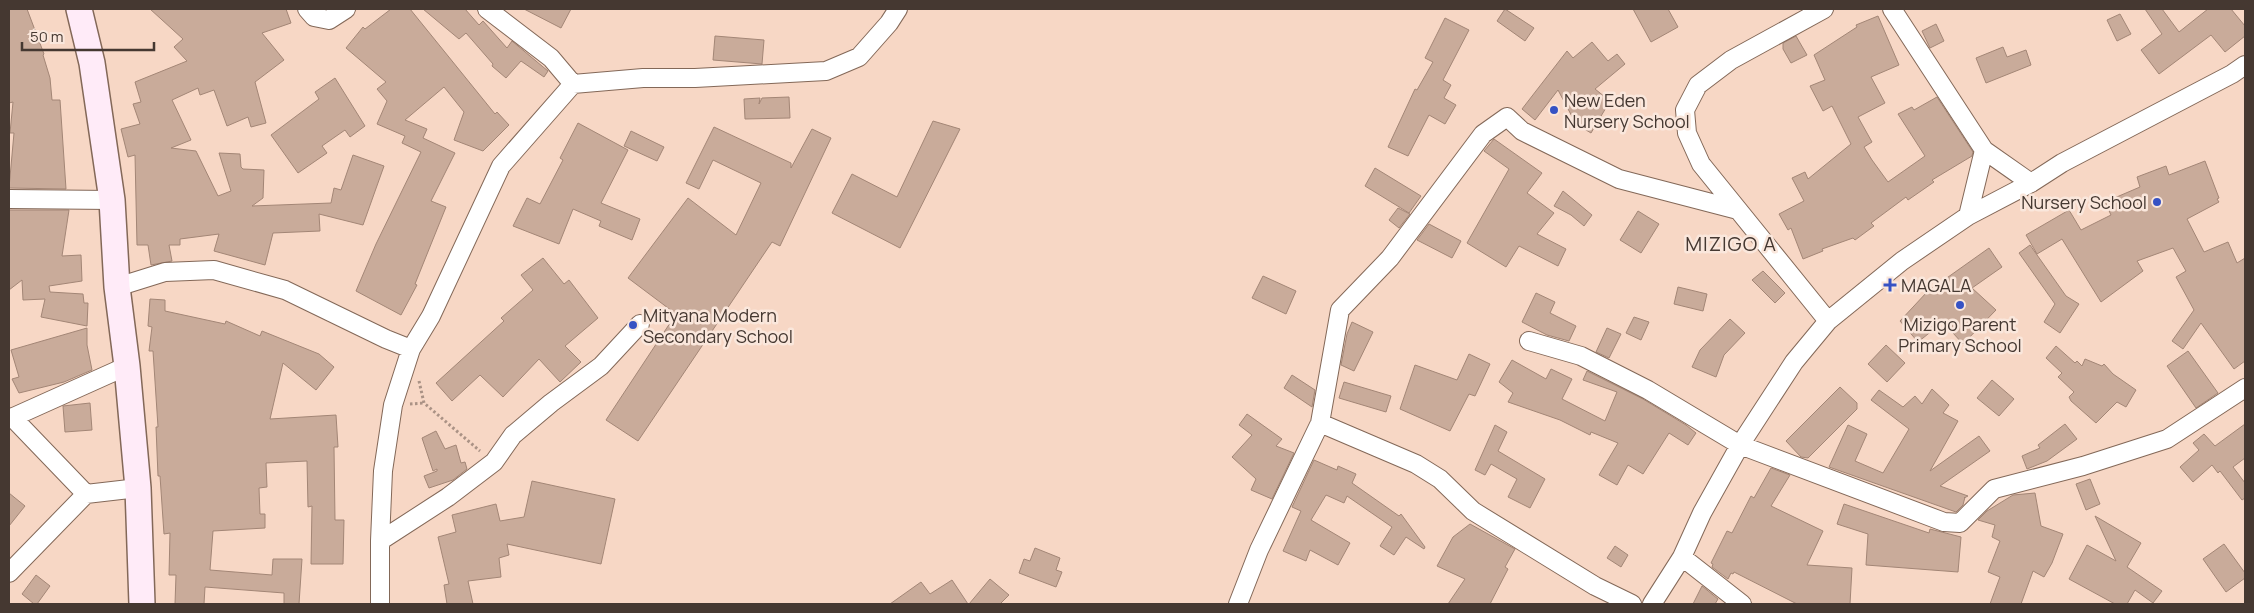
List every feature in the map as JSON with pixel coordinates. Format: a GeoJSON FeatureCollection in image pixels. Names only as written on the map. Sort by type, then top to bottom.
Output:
{"type":"FeatureCollection","features":[{"type":"Feature","properties":{"kind":"main road"},"geometry":{"type":"LineString","coordinates":[[79,9],[92,63],[112,200],[117,287],[127,366],[138,488],[142,604]]}},
{"type":"Feature","properties":{"kind":"street"},"geometry":{"type":"LineString","coordinates":[[307,9],[314,17],[329,20],[346,9]]}},
{"type":"Feature","properties":{"kind":"street"},"geometry":{"type":"LineString","coordinates":[[487,9],[551,58],[573,84]]}},
{"type":"Feature","properties":{"kind":"street"},"geometry":{"type":"LineString","coordinates":[[380,604],[380,541],[384,472],[393,405],[411,349],[431,316],[501,166],[573,84],[643,78],[695,78],[826,71],[859,57],[889,23],[898,9]]}},
{"type":"Feature","properties":{"kind":"street"},"geometry":{"type":"LineString","coordinates":[[1824,9],[1731,60],[1698,85],[1685,110],[1687,132],[1701,164],[1828,321]]}},
{"type":"Feature","properties":{"kind":"street"},"geometry":{"type":"LineString","coordinates":[[1892,9],[1984,150],[2031,183]]}},
{"type":"Feature","properties":{"kind":"street"},"geometry":{"type":"LineString","coordinates":[[1652,604],[1682,557],[1702,513],[1740,445],[1794,362],[1828,321],[1902,261],[1968,216],[2031,183],[2062,163],[2169,109],[2245,66]]}},
{"type":"Feature","properties":{"kind":"street"},"geometry":{"type":"LineString","coordinates":[[1238,604],[1259,550],[1320,423],[1340,310],[1390,258],[1483,134],[1507,117],[1522,131],[1618,179],[1738,210]]}},
{"type":"Feature","properties":{"kind":"street"},"geometry":{"type":"LineString","coordinates":[[1968,216],[1984,150]]}},
{"type":"Feature","properties":{"kind":"street"},"geometry":{"type":"LineString","coordinates":[[9,200],[112,200]]}},
{"type":"Feature","properties":{"kind":"street"},"geometry":{"type":"LineString","coordinates":[[117,287],[165,272],[214,270],[285,290],[386,339],[411,349]]}},
{"type":"Feature","properties":{"kind":"street"},"geometry":{"type":"LineString","coordinates":[[380,541],[448,497],[494,462],[513,435],[551,403],[601,366],[640,324]]}},
{"type":"Feature","properties":{"kind":"street"},"geometry":{"type":"LineString","coordinates":[[1529,341],[1581,356],[1648,390],[1740,445],[1944,522],[1960,523],[1994,489],[2083,466],[2167,439],[2245,388]]}},
{"type":"Feature","properties":{"kind":"street"},"geometry":{"type":"LineString","coordinates":[[86,494],[10,418],[127,366]]}},
{"type":"Feature","properties":{"kind":"street"},"geometry":{"type":"LineString","coordinates":[[1320,423],[1416,464],[1440,479],[1473,511],[1595,586],[1632,604]]}},
{"type":"Feature","properties":{"kind":"street"},"geometry":{"type":"LineString","coordinates":[[9,573],[86,494],[138,488]]}},
{"type":"Feature","properties":{"kind":"street"},"geometry":{"type":"LineString","coordinates":[[1682,557],[1742,604]]}},
{"type":"Feature","properties":{"kind":"path"},"geometry":{"type":"LineString","coordinates":[[424,403],[494,462]]}},
{"type":"Feature","properties":{"kind":"building"},"geometry":{"type":"Polygon","coordinates":[[[9,9],[27,9],[44,54],[50,78],[52,100],[60,100],[66,189],[9,188],[14,133],[10,133],[13,102],[9,103],[9,9]]]}},
{"type":"Feature","properties":{"kind":"building"},"geometry":{"type":"Polygon","coordinates":[[[150,9],[286,9],[291,23],[262,33],[284,60],[255,82],[266,123],[251,127],[248,117],[227,126],[214,90],[200,95],[198,88],[172,100],[191,140],[171,148],[196,151],[218,196],[231,191],[219,153],[240,154],[241,167],[243,169],[264,170],[263,198],[252,206],[331,203],[334,188],[341,190],[353,155],[384,166],[363,225],[319,214],[320,231],[273,233],[265,265],[214,251],[219,234],[180,239],[180,245],[169,245],[172,261],[151,265],[148,245],[137,245],[135,155],[128,157],[121,129],[140,124],[133,104],[141,102],[135,82],[187,61],[174,47],[183,39],[150,9]]]}},
{"type":"Feature","properties":{"kind":"building"},"geometry":{"type":"Polygon","coordinates":[[[391,9],[410,9],[495,114],[497,112],[509,125],[483,151],[454,140],[464,112],[444,87],[405,120],[427,129],[423,138],[455,153],[431,201],[446,207],[415,284],[417,285],[401,315],[356,291],[376,244],[421,152],[402,143],[405,136],[377,124],[387,101],[377,89],[386,82],[346,48],[363,27],[365,29],[391,9]]]}},
{"type":"Feature","properties":{"kind":"building"},"geometry":{"type":"Polygon","coordinates":[[[423,9],[465,9],[479,25],[483,21],[507,48],[512,41],[548,71],[544,77],[521,61],[506,78],[492,66],[493,64],[466,33],[459,39],[423,9]]]}},
{"type":"Feature","properties":{"kind":"building"},"geometry":{"type":"Polygon","coordinates":[[[524,9],[571,9],[561,28],[524,9]]]}},
{"type":"Feature","properties":{"kind":"building"},"geometry":{"type":"Polygon","coordinates":[[[1505,9],[1534,28],[1525,41],[1497,21],[1505,9]]]}},
{"type":"Feature","properties":{"kind":"building"},"geometry":{"type":"Polygon","coordinates":[[[1633,9],[1668,9],[1678,27],[1651,42],[1633,9]]]}},
{"type":"Feature","properties":{"kind":"building"},"geometry":{"type":"Polygon","coordinates":[[[2145,9],[2162,9],[2179,32],[2208,9],[2231,9],[2245,26],[2245,36],[2225,52],[2211,35],[2159,74],[2141,50],[2162,34],[2145,9]]]}},
{"type":"Feature","properties":{"kind":"building"},"geometry":{"type":"Polygon","coordinates":[[[2120,14],[2131,34],[2117,41],[2107,20],[2120,14]]]}},
{"type":"Feature","properties":{"kind":"building"},"geometry":{"type":"Polygon","coordinates":[[[1878,16],[1899,65],[1871,77],[1885,103],[1858,117],[1872,142],[1864,147],[1872,160],[1888,182],[1925,156],[1898,114],[1912,107],[1914,110],[1937,97],[1973,152],[1972,156],[1932,180],[1934,182],[1908,200],[1906,197],[1871,223],[1874,226],[1855,240],[1853,238],[1822,249],[1823,251],[1803,259],[1791,228],[1788,230],[1779,214],[1804,201],[1792,178],[1805,172],[1808,179],[1851,144],[1832,106],[1823,111],[1810,86],[1825,80],[1814,55],[1857,27],[1856,25],[1878,16]]]}},
{"type":"Feature","properties":{"kind":"building"},"geometry":{"type":"Polygon","coordinates":[[[1445,18],[1469,30],[1443,80],[1451,85],[1444,98],[1456,105],[1445,124],[1429,115],[1408,156],[1388,147],[1415,89],[1417,90],[1433,62],[1425,58],[1445,18]]]}},
{"type":"Feature","properties":{"kind":"building"},"geometry":{"type":"Polygon","coordinates":[[[1936,24],[1944,41],[1930,48],[1922,31],[1936,24]]]}},
{"type":"Feature","properties":{"kind":"building"},"geometry":{"type":"Polygon","coordinates":[[[715,36],[764,40],[762,64],[713,60],[715,36]]]}},
{"type":"Feature","properties":{"kind":"building"},"geometry":{"type":"Polygon","coordinates":[[[1796,36],[1807,55],[1791,63],[1783,49],[1783,43],[1796,36]]]}},
{"type":"Feature","properties":{"kind":"building"},"geometry":{"type":"Polygon","coordinates":[[[1592,42],[1608,61],[1617,54],[1625,64],[1595,89],[1610,101],[1591,133],[1576,124],[1558,90],[1535,120],[1522,109],[1567,51],[1573,58],[1592,42]]]}},
{"type":"Feature","properties":{"kind":"building"},"geometry":{"type":"Polygon","coordinates":[[[2003,47],[2007,57],[2026,50],[2031,65],[1986,83],[1976,58],[2003,47]]]}},
{"type":"Feature","properties":{"kind":"building"},"geometry":{"type":"Polygon","coordinates":[[[335,78],[365,126],[350,137],[345,130],[322,146],[327,153],[298,173],[271,135],[319,99],[315,92],[335,78]]]}},
{"type":"Feature","properties":{"kind":"building"},"geometry":{"type":"Polygon","coordinates":[[[789,97],[790,118],[745,119],[744,99],[760,98],[759,104],[762,98],[789,97]]]}},
{"type":"Feature","properties":{"kind":"building"},"geometry":{"type":"Polygon","coordinates":[[[933,121],[960,129],[900,248],[832,213],[852,174],[897,197],[933,121]]]}},
{"type":"Feature","properties":{"kind":"building"},"geometry":{"type":"Polygon","coordinates":[[[578,123],[628,150],[601,203],[640,219],[632,240],[599,226],[601,221],[573,209],[559,244],[513,226],[527,198],[540,204],[563,160],[560,158],[578,123]]]}},
{"type":"Feature","properties":{"kind":"building"},"geometry":{"type":"Polygon","coordinates":[[[714,127],[791,163],[791,168],[812,129],[831,138],[780,246],[772,242],[638,441],[606,420],[676,314],[628,278],[688,198],[736,235],[761,183],[713,160],[699,189],[686,183],[714,127]]]}},
{"type":"Feature","properties":{"kind":"building"},"geometry":{"type":"Polygon","coordinates":[[[631,131],[664,147],[657,161],[624,146],[631,131]]]}},
{"type":"Feature","properties":{"kind":"building"},"geometry":{"type":"Polygon","coordinates":[[[1494,139],[1542,173],[1527,193],[1554,213],[1537,234],[1566,249],[1558,266],[1519,246],[1506,267],[1467,243],[1509,169],[1484,151],[1494,139]]]}},
{"type":"Feature","properties":{"kind":"building"},"geometry":{"type":"Polygon","coordinates":[[[2205,161],[2219,202],[2187,219],[2204,252],[2228,242],[2237,263],[2245,258],[2245,361],[2234,369],[2201,323],[2183,349],[2172,341],[2194,310],[2176,277],[2186,271],[2173,248],[2137,261],[2143,271],[2101,302],[2062,239],[2037,254],[2026,235],[2069,210],[2081,230],[2111,215],[2105,202],[2140,187],[2137,177],[2166,166],[2169,175],[2205,161]]]}},
{"type":"Feature","properties":{"kind":"building"},"geometry":{"type":"Polygon","coordinates":[[[1375,168],[1421,196],[1409,213],[1365,186],[1375,168]]]}},
{"type":"Feature","properties":{"kind":"building"},"geometry":{"type":"Polygon","coordinates":[[[1563,191],[1592,215],[1584,226],[1571,215],[1554,206],[1563,191]]]}},
{"type":"Feature","properties":{"kind":"building"},"geometry":{"type":"Polygon","coordinates":[[[1398,208],[1410,214],[1399,228],[1389,220],[1398,208]]]}},
{"type":"Feature","properties":{"kind":"building"},"geometry":{"type":"Polygon","coordinates":[[[9,210],[69,210],[62,256],[81,255],[82,281],[49,286],[50,292],[83,294],[84,303],[88,303],[87,326],[41,317],[45,299],[23,300],[22,280],[9,290],[9,210]]]}},
{"type":"Feature","properties":{"kind":"building"},"geometry":{"type":"Polygon","coordinates":[[[1638,211],[1659,224],[1641,253],[1620,240],[1638,211]]]}},
{"type":"Feature","properties":{"kind":"building"},"geometry":{"type":"Polygon","coordinates":[[[1429,224],[1461,241],[1452,258],[1417,240],[1429,224]]]}},
{"type":"Feature","properties":{"kind":"building"},"geometry":{"type":"Polygon","coordinates":[[[2030,245],[2066,296],[2079,304],[2060,333],[2044,322],[2055,304],[2019,253],[2030,245]]]}},
{"type":"Feature","properties":{"kind":"building"},"geometry":{"type":"Polygon","coordinates":[[[1989,248],[2002,267],[1972,288],[1996,310],[1963,344],[1943,322],[1918,342],[1900,321],[1927,292],[1989,248]]]}},
{"type":"Feature","properties":{"kind":"building"},"geometry":{"type":"Polygon","coordinates":[[[543,258],[564,284],[569,280],[598,318],[565,346],[581,362],[560,382],[539,359],[503,397],[480,375],[452,401],[436,383],[504,321],[501,318],[533,290],[521,275],[543,258]]]}},
{"type":"Feature","properties":{"kind":"building"},"geometry":{"type":"Polygon","coordinates":[[[1763,271],[1785,293],[1775,303],[1752,280],[1763,271]]]}},
{"type":"Feature","properties":{"kind":"building"},"geometry":{"type":"Polygon","coordinates":[[[1263,276],[1296,291],[1286,314],[1252,298],[1263,276]]]}},
{"type":"Feature","properties":{"kind":"building"},"geometry":{"type":"Polygon","coordinates":[[[1678,287],[1707,294],[1703,311],[1674,304],[1678,287]]]}},
{"type":"Feature","properties":{"kind":"building"},"geometry":{"type":"Polygon","coordinates":[[[1536,293],[1555,302],[1550,313],[1576,326],[1569,341],[1547,335],[1522,322],[1536,293]]]}},
{"type":"Feature","properties":{"kind":"building"},"geometry":{"type":"Polygon","coordinates":[[[150,299],[165,300],[165,311],[225,324],[226,321],[260,336],[262,331],[319,354],[334,367],[316,390],[283,363],[270,419],[336,415],[338,447],[334,447],[335,520],[344,520],[343,564],[311,564],[312,506],[308,507],[307,461],[266,463],[267,487],[259,488],[260,514],[265,514],[265,528],[213,531],[210,570],[272,575],[273,559],[302,559],[299,604],[284,604],[284,593],[205,587],[204,604],[175,604],[176,575],[169,575],[170,533],[164,534],[160,476],[158,476],[156,427],[158,427],[153,351],[149,351],[152,327],[148,326],[150,299]]]}},
{"type":"Feature","properties":{"kind":"building"},"geometry":{"type":"Polygon","coordinates":[[[1634,317],[1649,322],[1641,340],[1626,333],[1634,317]]]}},
{"type":"Feature","properties":{"kind":"building"},"geometry":{"type":"Polygon","coordinates":[[[1730,319],[1745,333],[1724,355],[1716,377],[1692,367],[1700,350],[1730,319]]]}},
{"type":"Feature","properties":{"kind":"building"},"geometry":{"type":"Polygon","coordinates":[[[1352,322],[1373,332],[1354,371],[1341,365],[1347,334],[1352,322]]]}},
{"type":"Feature","properties":{"kind":"building"},"geometry":{"type":"Polygon","coordinates":[[[87,328],[87,345],[92,370],[64,382],[19,393],[12,379],[19,377],[11,350],[87,328]]]}},
{"type":"Feature","properties":{"kind":"building"},"geometry":{"type":"Polygon","coordinates":[[[1607,328],[1621,334],[1609,358],[1596,352],[1607,328]]]}},
{"type":"Feature","properties":{"kind":"building"},"geometry":{"type":"Polygon","coordinates":[[[1886,345],[1905,363],[1887,382],[1868,364],[1886,345]]]}},
{"type":"Feature","properties":{"kind":"building"},"geometry":{"type":"Polygon","coordinates":[[[2056,346],[2075,363],[2077,361],[2082,366],[2085,359],[2102,366],[2104,364],[2113,374],[2136,390],[2126,407],[2117,402],[2096,423],[2071,401],[2069,397],[2074,392],[2058,377],[2062,373],[2046,358],[2056,346]]]}},
{"type":"Feature","properties":{"kind":"building"},"geometry":{"type":"Polygon","coordinates":[[[2188,351],[2218,393],[2196,408],[2167,366],[2188,351]]]}},
{"type":"Feature","properties":{"kind":"building"},"geometry":{"type":"Polygon","coordinates":[[[1469,354],[1490,364],[1475,396],[1469,394],[1450,431],[1400,409],[1415,365],[1457,380],[1469,354]]]}},
{"type":"Feature","properties":{"kind":"building"},"geometry":{"type":"Polygon","coordinates":[[[1512,360],[1546,379],[1551,369],[1572,379],[1562,399],[1605,421],[1617,392],[1583,380],[1587,371],[1643,399],[1696,433],[1688,445],[1669,433],[1643,474],[1628,465],[1617,485],[1599,475],[1618,443],[1591,432],[1590,435],[1560,420],[1508,402],[1513,393],[1499,382],[1512,360]]]}},
{"type":"Feature","properties":{"kind":"building"},"geometry":{"type":"Polygon","coordinates":[[[1292,375],[1315,390],[1312,407],[1284,388],[1292,375]]]}},
{"type":"Feature","properties":{"kind":"building"},"geometry":{"type":"Polygon","coordinates":[[[1992,380],[2014,399],[1999,416],[1977,398],[1992,380]]]}},
{"type":"Feature","properties":{"kind":"building"},"geometry":{"type":"Polygon","coordinates":[[[1344,382],[1391,396],[1386,412],[1339,398],[1344,382]]]}},
{"type":"Feature","properties":{"kind":"building"},"geometry":{"type":"Polygon","coordinates":[[[1840,387],[1857,403],[1857,409],[1808,458],[1801,457],[1786,441],[1840,387]]]}},
{"type":"Feature","properties":{"kind":"building"},"geometry":{"type":"Polygon","coordinates":[[[1932,389],[1949,405],[1943,413],[1958,421],[1930,471],[1979,436],[1990,451],[1940,486],[1968,496],[1956,512],[1829,467],[1848,425],[1867,434],[1855,461],[1883,473],[1909,429],[1871,400],[1879,390],[1903,407],[1915,396],[1922,404],[1932,389]]]}},
{"type":"Feature","properties":{"kind":"building"},"geometry":{"type":"Polygon","coordinates":[[[90,403],[92,430],[65,432],[63,406],[90,403]]]}},
{"type":"Feature","properties":{"kind":"building"},"geometry":{"type":"Polygon","coordinates":[[[1247,414],[1282,439],[1276,446],[1294,453],[1272,499],[1251,490],[1256,479],[1232,457],[1252,435],[1239,425],[1247,414]]]}},
{"type":"Feature","properties":{"kind":"building"},"geometry":{"type":"Polygon","coordinates":[[[2065,424],[2077,439],[2047,461],[2027,469],[2022,456],[2040,448],[2038,445],[2065,424]]]}},
{"type":"Feature","properties":{"kind":"building"},"geometry":{"type":"Polygon","coordinates":[[[2245,424],[2245,458],[2233,467],[2245,483],[2245,498],[2242,500],[2220,471],[2218,473],[2212,465],[2193,482],[2180,467],[2199,450],[2193,443],[2204,434],[2215,446],[2245,424]]]}},
{"type":"Feature","properties":{"kind":"building"},"geometry":{"type":"Polygon","coordinates":[[[1495,425],[1507,432],[1498,451],[1545,479],[1530,508],[1508,497],[1517,479],[1491,464],[1485,475],[1475,470],[1495,425]]]}},
{"type":"Feature","properties":{"kind":"building"},"geometry":{"type":"Polygon","coordinates":[[[436,431],[445,449],[456,445],[461,463],[465,462],[467,469],[453,480],[429,488],[424,476],[437,471],[437,469],[433,471],[422,438],[436,431]]]}},
{"type":"Feature","properties":{"kind":"building"},"geometry":{"type":"Polygon","coordinates":[[[1314,460],[1337,470],[1338,466],[1356,474],[1352,483],[1399,516],[1401,514],[1425,547],[1424,549],[1406,537],[1394,555],[1380,546],[1392,527],[1347,496],[1344,503],[1326,495],[1311,520],[1350,543],[1338,565],[1310,550],[1306,561],[1283,551],[1301,511],[1292,507],[1314,460]]]}},
{"type":"Feature","properties":{"kind":"building"},"geometry":{"type":"Polygon","coordinates":[[[1771,468],[1790,475],[1771,506],[1823,531],[1807,565],[1852,568],[1850,604],[1797,604],[1734,572],[1733,574],[1731,573],[1728,579],[1712,567],[1713,564],[1711,563],[1727,531],[1732,533],[1751,496],[1754,498],[1771,468]]]}},
{"type":"Feature","properties":{"kind":"building"},"geometry":{"type":"Polygon","coordinates":[[[2090,479],[2100,504],[2086,510],[2076,484],[2090,479]]]}},
{"type":"Feature","properties":{"kind":"building"},"geometry":{"type":"Polygon","coordinates":[[[532,481],[615,499],[601,564],[507,544],[509,555],[499,558],[501,577],[468,581],[473,604],[447,604],[444,585],[449,584],[438,537],[456,532],[452,515],[496,504],[500,521],[524,517],[532,481]]]}},
{"type":"Feature","properties":{"kind":"building"},"geometry":{"type":"Polygon","coordinates":[[[9,493],[25,506],[9,526],[9,493]]]}},
{"type":"Feature","properties":{"kind":"building"},"geometry":{"type":"Polygon","coordinates":[[[2035,493],[2041,526],[2063,534],[2052,563],[2044,577],[2033,571],[2021,604],[1990,604],[2000,577],[1988,572],[2000,541],[1992,537],[1995,525],[1978,520],[1987,511],[2013,495],[2035,493]]]}},
{"type":"Feature","properties":{"kind":"building"},"geometry":{"type":"Polygon","coordinates":[[[1844,504],[1929,533],[1930,529],[1961,537],[1958,572],[1866,565],[1868,534],[1837,524],[1844,504]]]}},
{"type":"Feature","properties":{"kind":"building"},"geometry":{"type":"Polygon","coordinates":[[[2095,516],[2141,543],[2127,567],[2162,591],[2153,603],[2135,590],[2127,604],[2115,604],[2069,579],[2087,545],[2116,561],[2095,516]]]}},
{"type":"Feature","properties":{"kind":"building"},"geometry":{"type":"Polygon","coordinates":[[[1470,524],[1515,549],[1505,567],[1508,569],[1490,604],[1448,604],[1465,579],[1437,566],[1453,537],[1470,524]]]}},
{"type":"Feature","properties":{"kind":"building"},"geometry":{"type":"Polygon","coordinates":[[[2224,544],[2245,573],[2245,578],[2226,592],[2203,559],[2224,544]]]}},
{"type":"Feature","properties":{"kind":"building"},"geometry":{"type":"Polygon","coordinates":[[[1615,546],[1628,555],[1621,567],[1607,558],[1615,546]]]}},
{"type":"Feature","properties":{"kind":"building"},"geometry":{"type":"Polygon","coordinates":[[[1035,548],[1060,558],[1056,570],[1062,572],[1056,587],[1019,573],[1024,559],[1030,561],[1035,548]]]}},
{"type":"Feature","properties":{"kind":"building"},"geometry":{"type":"Polygon","coordinates":[[[36,575],[50,586],[37,604],[34,604],[22,594],[36,575]]]}},
{"type":"Feature","properties":{"kind":"building"},"geometry":{"type":"Polygon","coordinates":[[[990,579],[1009,595],[1000,604],[969,604],[990,579]]]}},
{"type":"Feature","properties":{"kind":"building"},"geometry":{"type":"Polygon","coordinates":[[[952,580],[968,604],[890,604],[921,582],[930,594],[952,580]]]}},
{"type":"Feature","properties":{"kind":"building"},"geometry":{"type":"Polygon","coordinates":[[[1702,586],[1718,599],[1715,604],[1693,604],[1702,586]]]}},
{"type":"Feature","properties":{"kind":"place","name":"New Eden Nursery School"},"geometry":{"type":"Point","coordinates":[1554,110]}},
{"type":"Feature","properties":{"kind":"place","name":"Nursery School"},"geometry":{"type":"Point","coordinates":[2157,202]}},
{"type":"Feature","properties":{"kind":"place","name":"MAGALA"},"geometry":{"type":"Point","coordinates":[1890,285]}},
{"type":"Feature","properties":{"kind":"place","name":"Mizigo Parent Primary School"},"geometry":{"type":"Point","coordinates":[1960,305]}},
{"type":"Feature","properties":{"kind":"place","name":"Mityana Modern Secondary School"},"geometry":{"type":"Point","coordinates":[633,325]}},
{"type":"Feature","properties":{"kind":"district","name":"MIZIGO A"},"geometry":{"type":"Point","coordinates":[1731,243]}}]}
